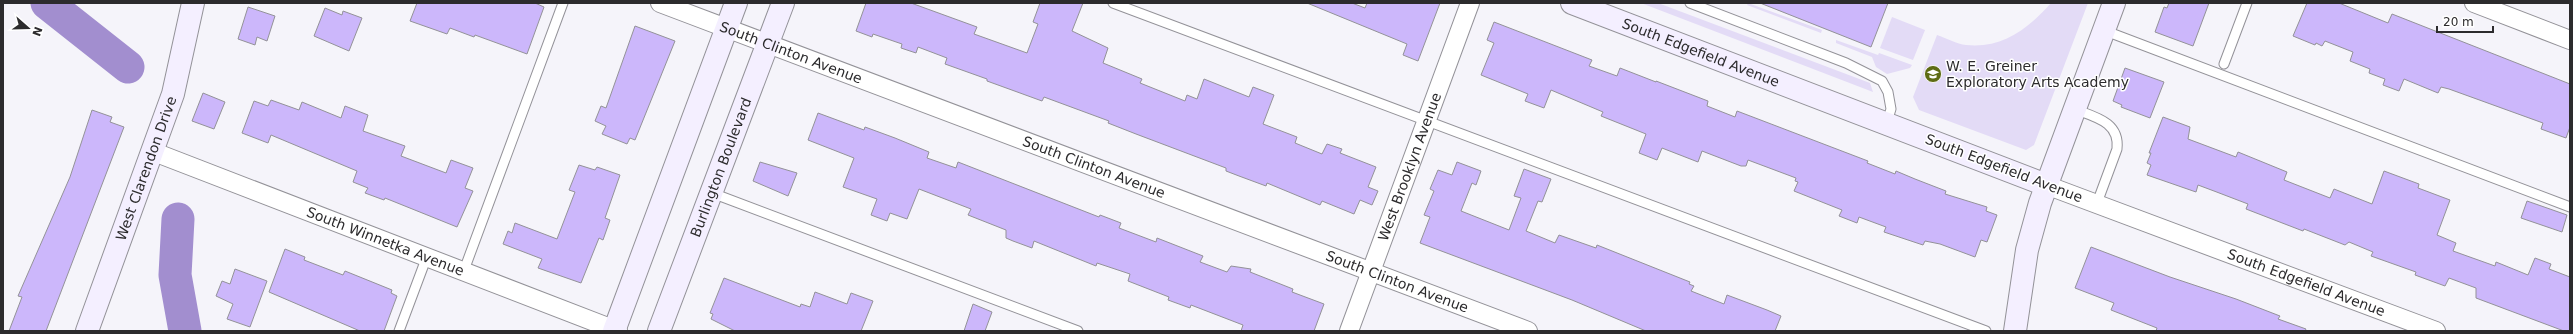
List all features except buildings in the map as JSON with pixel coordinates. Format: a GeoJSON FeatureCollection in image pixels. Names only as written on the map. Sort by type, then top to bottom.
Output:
{"type":"FeatureCollection","features":[{"type":"Feature","properties":{"kind":"street","name":"West Clarendon Drive"},"geometry":{"type":"LineString","coordinates":[[87,331],[154,152],[173,94],[193,3]]}},
{"type":"Feature","properties":{"kind":"street","name":"South Clinton Avenue"},"geometry":{"type":"LineString","coordinates":[[660,3],[1371,270],[1528,331]]}},
{"type":"Feature","properties":{"kind":"street"},"geometry":{"type":"LineString","coordinates":[[616,331],[736,3]]}},
{"type":"Feature","properties":{"kind":"street","name":"Burlington Boulevard"},"geometry":{"type":"LineString","coordinates":[[659,331],[783,3]]}},
{"type":"Feature","properties":{"kind":"street","name":"West Brooklyn Avenue"},"geometry":{"type":"LineString","coordinates":[[1349,331],[1470,3]]}},
{"type":"Feature","properties":{"kind":"street","name":"South Edgefield Avenue"},"geometry":{"type":"LineString","coordinates":[[1572,3],[2436,331]]}},
{"type":"Feature","properties":{"kind":"street"},"geometry":{"type":"LineString","coordinates":[[2015,331],[2027,250],[2046,184],[2114,3]]}},
{"type":"Feature","properties":{"kind":"street"},"geometry":{"type":"LineString","coordinates":[[2474,3],[2570,40]]}},
{"type":"Feature","properties":{"kind":"street","name":"South Winnetka Avenue"},"geometry":{"type":"LineString","coordinates":[[154,152],[426,259],[616,331]]}},
{"type":"Feature","properties":{"kind":"lane"},"geometry":{"type":"LineString","coordinates":[[463,273],[563,3]]}},
{"type":"Feature","properties":{"kind":"lane"},"geometry":{"type":"LineString","coordinates":[[1113,3],[1986,331]]}},
{"type":"Feature","properties":{"kind":"lane"},"geometry":{"type":"LineString","coordinates":[[1690,3],[1846,63],[1882,81],[1888,92],[1891,109],[1887,122]]}},
{"type":"Feature","properties":{"kind":"lane"},"geometry":{"type":"LineString","coordinates":[[2224,64],[2247,3]]}},
{"type":"Feature","properties":{"kind":"lane"},"geometry":{"type":"LineString","coordinates":[[2103,30],[2570,207]]}},
{"type":"Feature","properties":{"kind":"lane"},"geometry":{"type":"LineString","coordinates":[[2074,109],[2104,121],[2115,131],[2118,140],[2117,149],[2097,203]]}},
{"type":"Feature","properties":{"kind":"lane"},"geometry":{"type":"LineString","coordinates":[[712,193],[1078,331]]}},
{"type":"Feature","properties":{"kind":"lane"},"geometry":{"type":"LineString","coordinates":[[400,331],[426,259]]}},
{"type":"Feature","properties":{"kind":"shaded area"},"geometry":{"type":"Polygon","coordinates":[[[1641,3],[1658,3],[1870,83],[1873,92],[1641,3]]]}},
{"type":"Feature","properties":{"kind":"shaded area"},"geometry":{"type":"Polygon","coordinates":[[[1748,3],[1822,30],[1821,33],[1747,5],[1748,3]]]}},
{"type":"Feature","properties":{"kind":"shaded area"},"geometry":{"type":"Polygon","coordinates":[[[2051,3],[2088,3],[2034,145],[2026,150],[1919,110],[1913,97],[1937,35],[1966,45],[1991,44],[2014,35],[2034,21],[2051,3]]]}},
{"type":"Feature","properties":{"kind":"shaded area"},"geometry":{"type":"Polygon","coordinates":[[[1892,17],[1925,30],[1913,60],[1880,48],[1892,17]]]}},
{"type":"Feature","properties":{"kind":"shaded area"},"geometry":{"type":"Polygon","coordinates":[[[1836,40],[1912,65],[1910,68],[1887,74],[1876,67],[1872,57],[1836,43],[1836,40]]]}},
{"type":"Feature","properties":{"kind":"waterway"},"geometry":{"type":"LineString","coordinates":[[47,3],[128,67]]}},
{"type":"Feature","properties":{"kind":"waterway"},"geometry":{"type":"LineString","coordinates":[[178,219],[175,275],[185,331]]}},
{"type":"Feature","properties":{"kind":"place","name":"W. E. Greiner Exploratory Arts Academy"},"geometry":{"type":"Point","coordinates":[1933,74]}}]}
